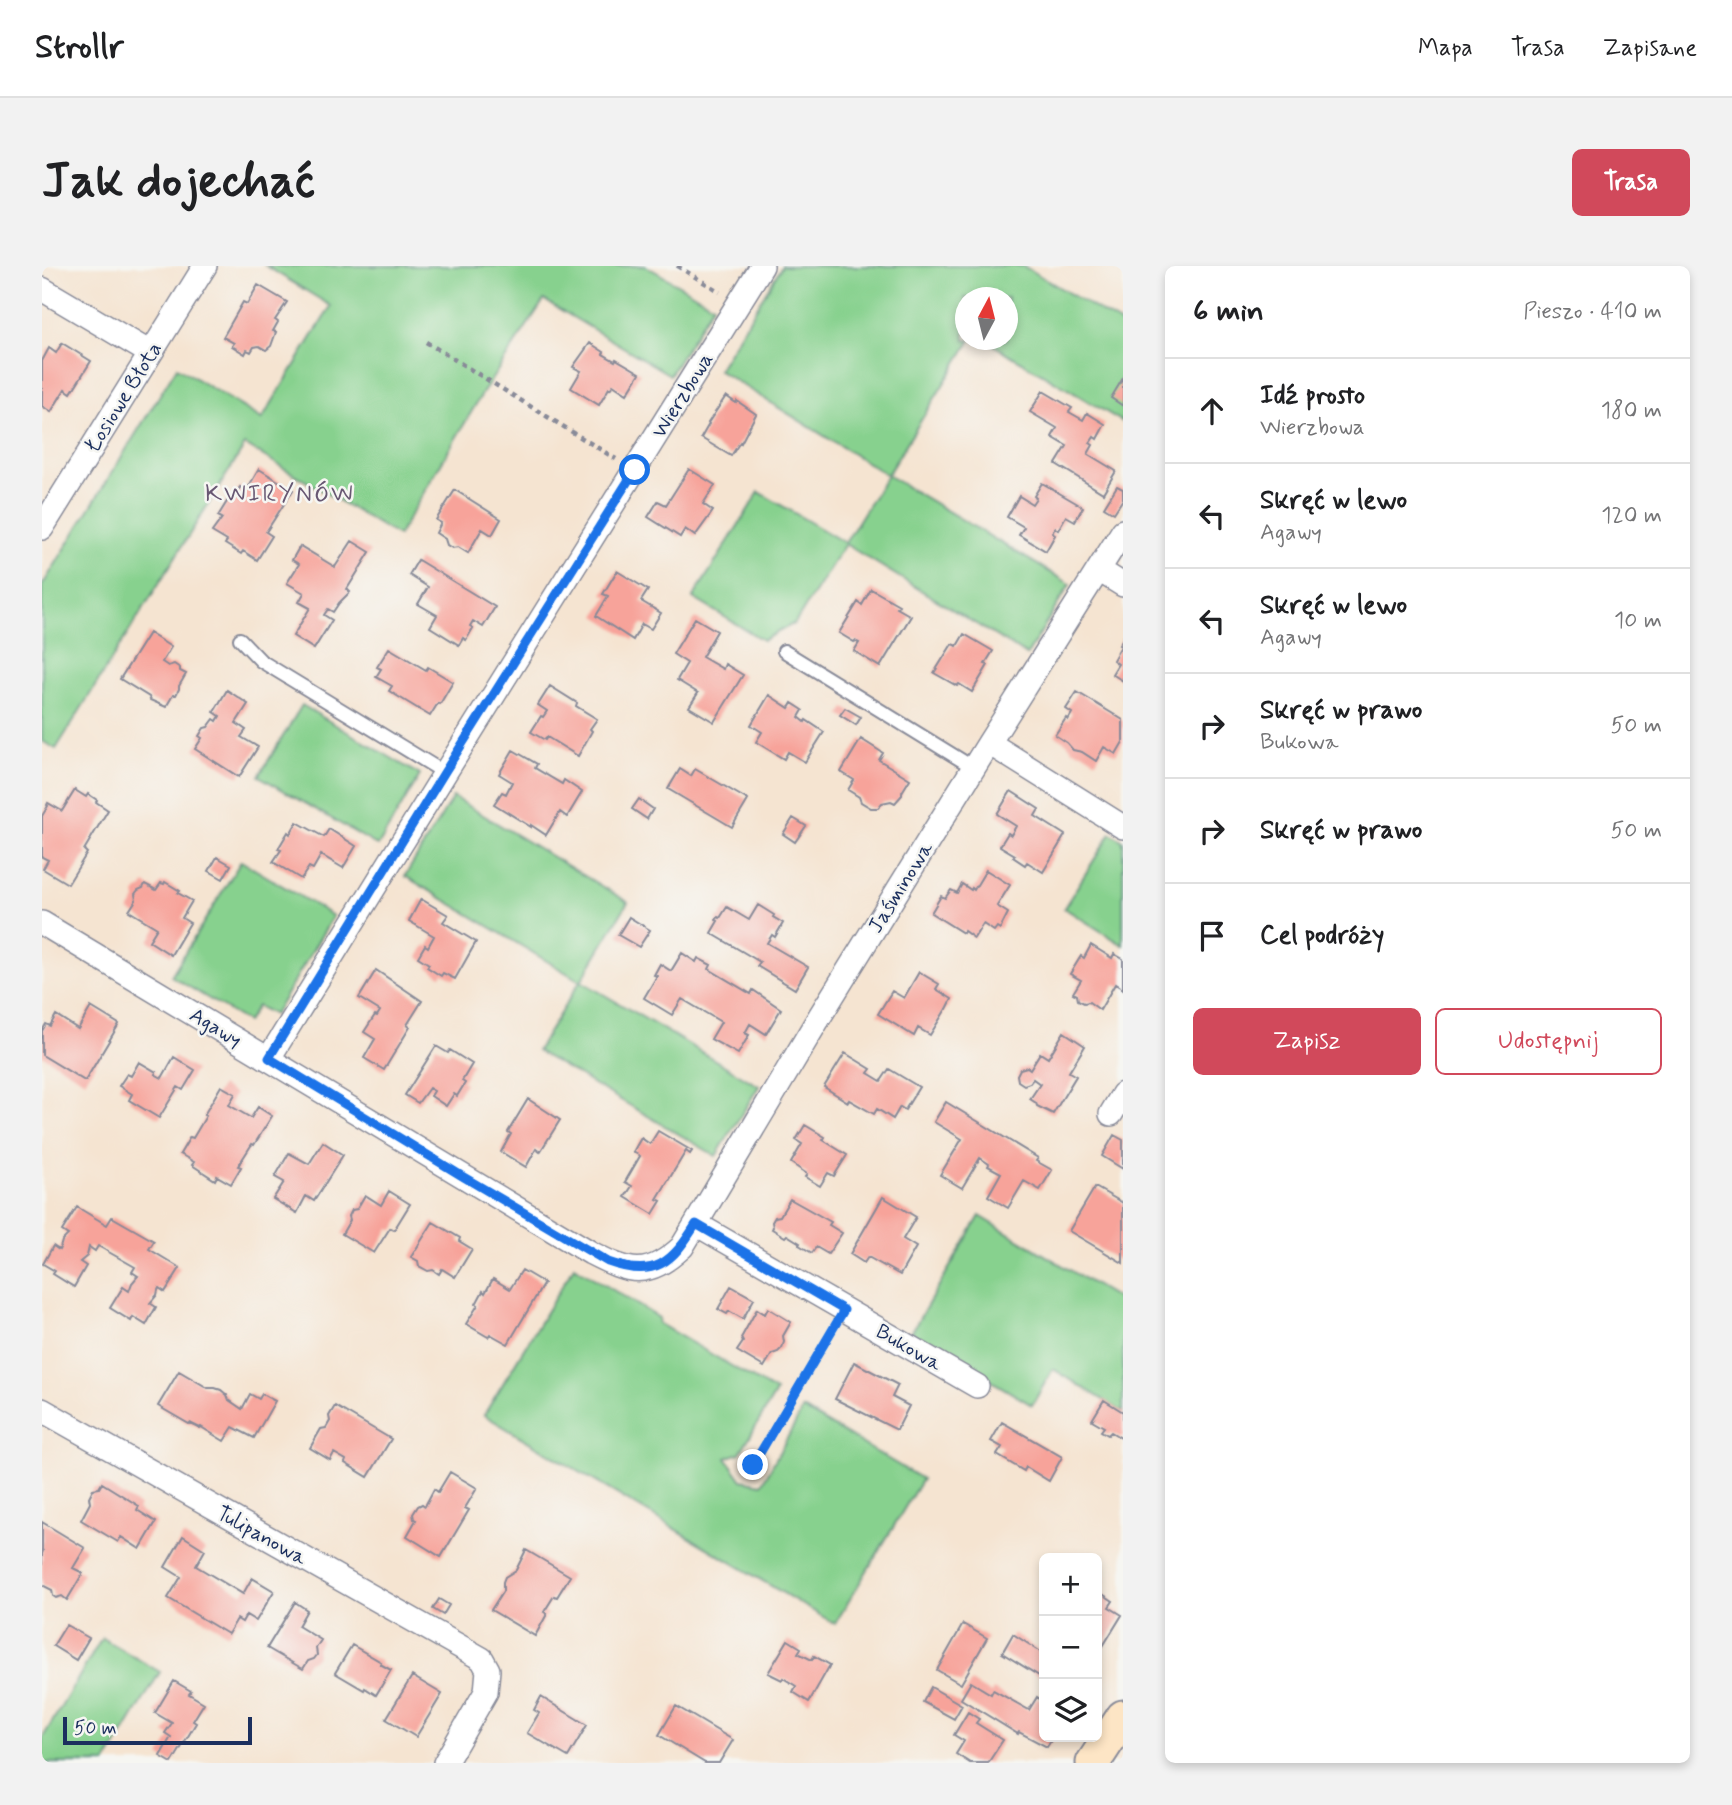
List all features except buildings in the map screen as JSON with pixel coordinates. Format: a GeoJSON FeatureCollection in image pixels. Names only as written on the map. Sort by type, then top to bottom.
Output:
{"type":"FeatureCollection","features":[{"type":"Feature","properties":{"kind":"main road"},"geometry":{"type":"LineString","coordinates":[[1093,1763],[1123,1717]]}},
{"type":"Feature","properties":{"kind":"street","name":"Łosiowe Błota"},"geometry":{"type":"LineString","coordinates":[[42,528],[205,266]]}},
{"type":"Feature","properties":{"kind":"street","name":"Wierzbowa"},"geometry":{"type":"LineString","coordinates":[[269,1058],[762,266]]}},
{"type":"Feature","properties":{"kind":"street"},"geometry":{"type":"LineString","coordinates":[[42,289],[150,353]]}},
{"type":"Feature","properties":{"kind":"street","name":"Jaśminowa"},"geometry":{"type":"LineString","coordinates":[[682,1247],[820,1016],[1123,531]]}},
{"type":"Feature","properties":{"kind":"street"},"geometry":{"type":"LineString","coordinates":[[1099,570],[1123,585]]}},
{"type":"Feature","properties":{"kind":"street"},"geometry":{"type":"LineString","coordinates":[[989,743],[1123,827]]}},
{"type":"Feature","properties":{"kind":"street","name":"Agawy"},"geometry":{"type":"LineString","coordinates":[[42,923],[608,1262],[626,1269],[644,1269],[660,1265],[682,1247]]}},
{"type":"Feature","properties":{"kind":"street"},"geometry":{"type":"LineString","coordinates":[[1111,1114],[1123,1094]]}},
{"type":"Feature","properties":{"kind":"street","name":"Bukowa"},"geometry":{"type":"LineString","coordinates":[[696,1224],[976,1385]]}},
{"type":"Feature","properties":{"kind":"street","name":"Tulipanowa"},"geometry":{"type":"LineString","coordinates":[[45,1419],[482,1659],[488,1670],[486,1692],[445,1763]]}},
{"type":"Feature","properties":{"kind":"lane"},"geometry":{"type":"LineString","coordinates":[[240,639],[261,661],[444,773]]}},
{"type":"Feature","properties":{"kind":"lane"},"geometry":{"type":"LineString","coordinates":[[784,652],[974,768]]}},
{"type":"Feature","properties":{"kind":"path"},"geometry":{"type":"LineString","coordinates":[[677,266],[739,304]]}},
{"type":"Feature","properties":{"kind":"path"},"geometry":{"type":"LineString","coordinates":[[426,342],[635,470]]}},
{"type":"Feature","properties":{"kind":"path"},"geometry":{"type":"LineString","coordinates":[[753,1465],[844,1310]]}},
{"type":"Feature","properties":{"kind":"green space"},"geometry":{"type":"Polygon","coordinates":[[[266,266],[646,266],[713,305],[670,375],[544,300],[482,394],[398,536],[245,445],[56,749],[42,741],[42,586],[177,367],[262,419],[331,306],[266,266]]]}},
{"type":"Feature","properties":{"kind":"green space"},"geometry":{"type":"Polygon","coordinates":[[[782,266],[1023,266],[1123,325],[1123,422],[1002,350],[1018,350],[1018,287],[955,287],[955,350],[965,350],[887,475],[718,370],[782,266]]]}},
{"type":"Feature","properties":{"kind":"green space"},"geometry":{"type":"Polygon","coordinates":[[[887,475],[1070,584],[1027,655],[845,544],[795,623],[763,640],[693,598],[759,492],[845,543],[887,475]]]}},
{"type":"Feature","properties":{"kind":"green space"},"geometry":{"type":"Polygon","coordinates":[[[302,705],[420,775],[378,846],[259,776],[302,705]]]}},
{"type":"Feature","properties":{"kind":"green space"},"geometry":{"type":"Polygon","coordinates":[[[453,797],[628,902],[581,981],[759,1086],[716,1156],[537,1051],[580,981],[405,876],[453,797]]]}},
{"type":"Feature","properties":{"kind":"green space"},"geometry":{"type":"Polygon","coordinates":[[[1111,833],[1123,841],[1123,945],[1064,908],[1111,833]]]}},
{"type":"Feature","properties":{"kind":"green space"},"geometry":{"type":"Polygon","coordinates":[[[241,861],[333,916],[274,1015],[257,1006],[247,1022],[171,976],[241,861]]]}},
{"type":"Feature","properties":{"kind":"green space"},"geometry":{"type":"Polygon","coordinates":[[[980,1216],[1123,1302],[1123,1412],[1053,1369],[1032,1405],[911,1333],[980,1216]]]}},
{"type":"Feature","properties":{"kind":"green space"},"geometry":{"type":"Polygon","coordinates":[[[574,1266],[659,1318],[658,1323],[776,1392],[740,1453],[726,1458],[742,1480],[762,1484],[803,1409],[922,1479],[835,1624],[484,1415],[574,1266]]]}},
{"type":"Feature","properties":{"kind":"green space"},"geometry":{"type":"Polygon","coordinates":[[[102,1638],[160,1672],[106,1763],[42,1763],[42,1739],[102,1638]]]}},
{"type":"Feature","properties":{"kind":"district","name":"KWIRYNÓW"},"geometry":{"type":"Point","coordinates":[280,493]}},
{"type":"Feature","properties":{"kind":"route"},"geometry":{"type":"LineString","coordinates":[[635,470],[269,1058],[608,1262],[626,1269],[644,1269],[660,1265],[682,1247],[696,1224],[844,1310],[753,1465]]}}]}
